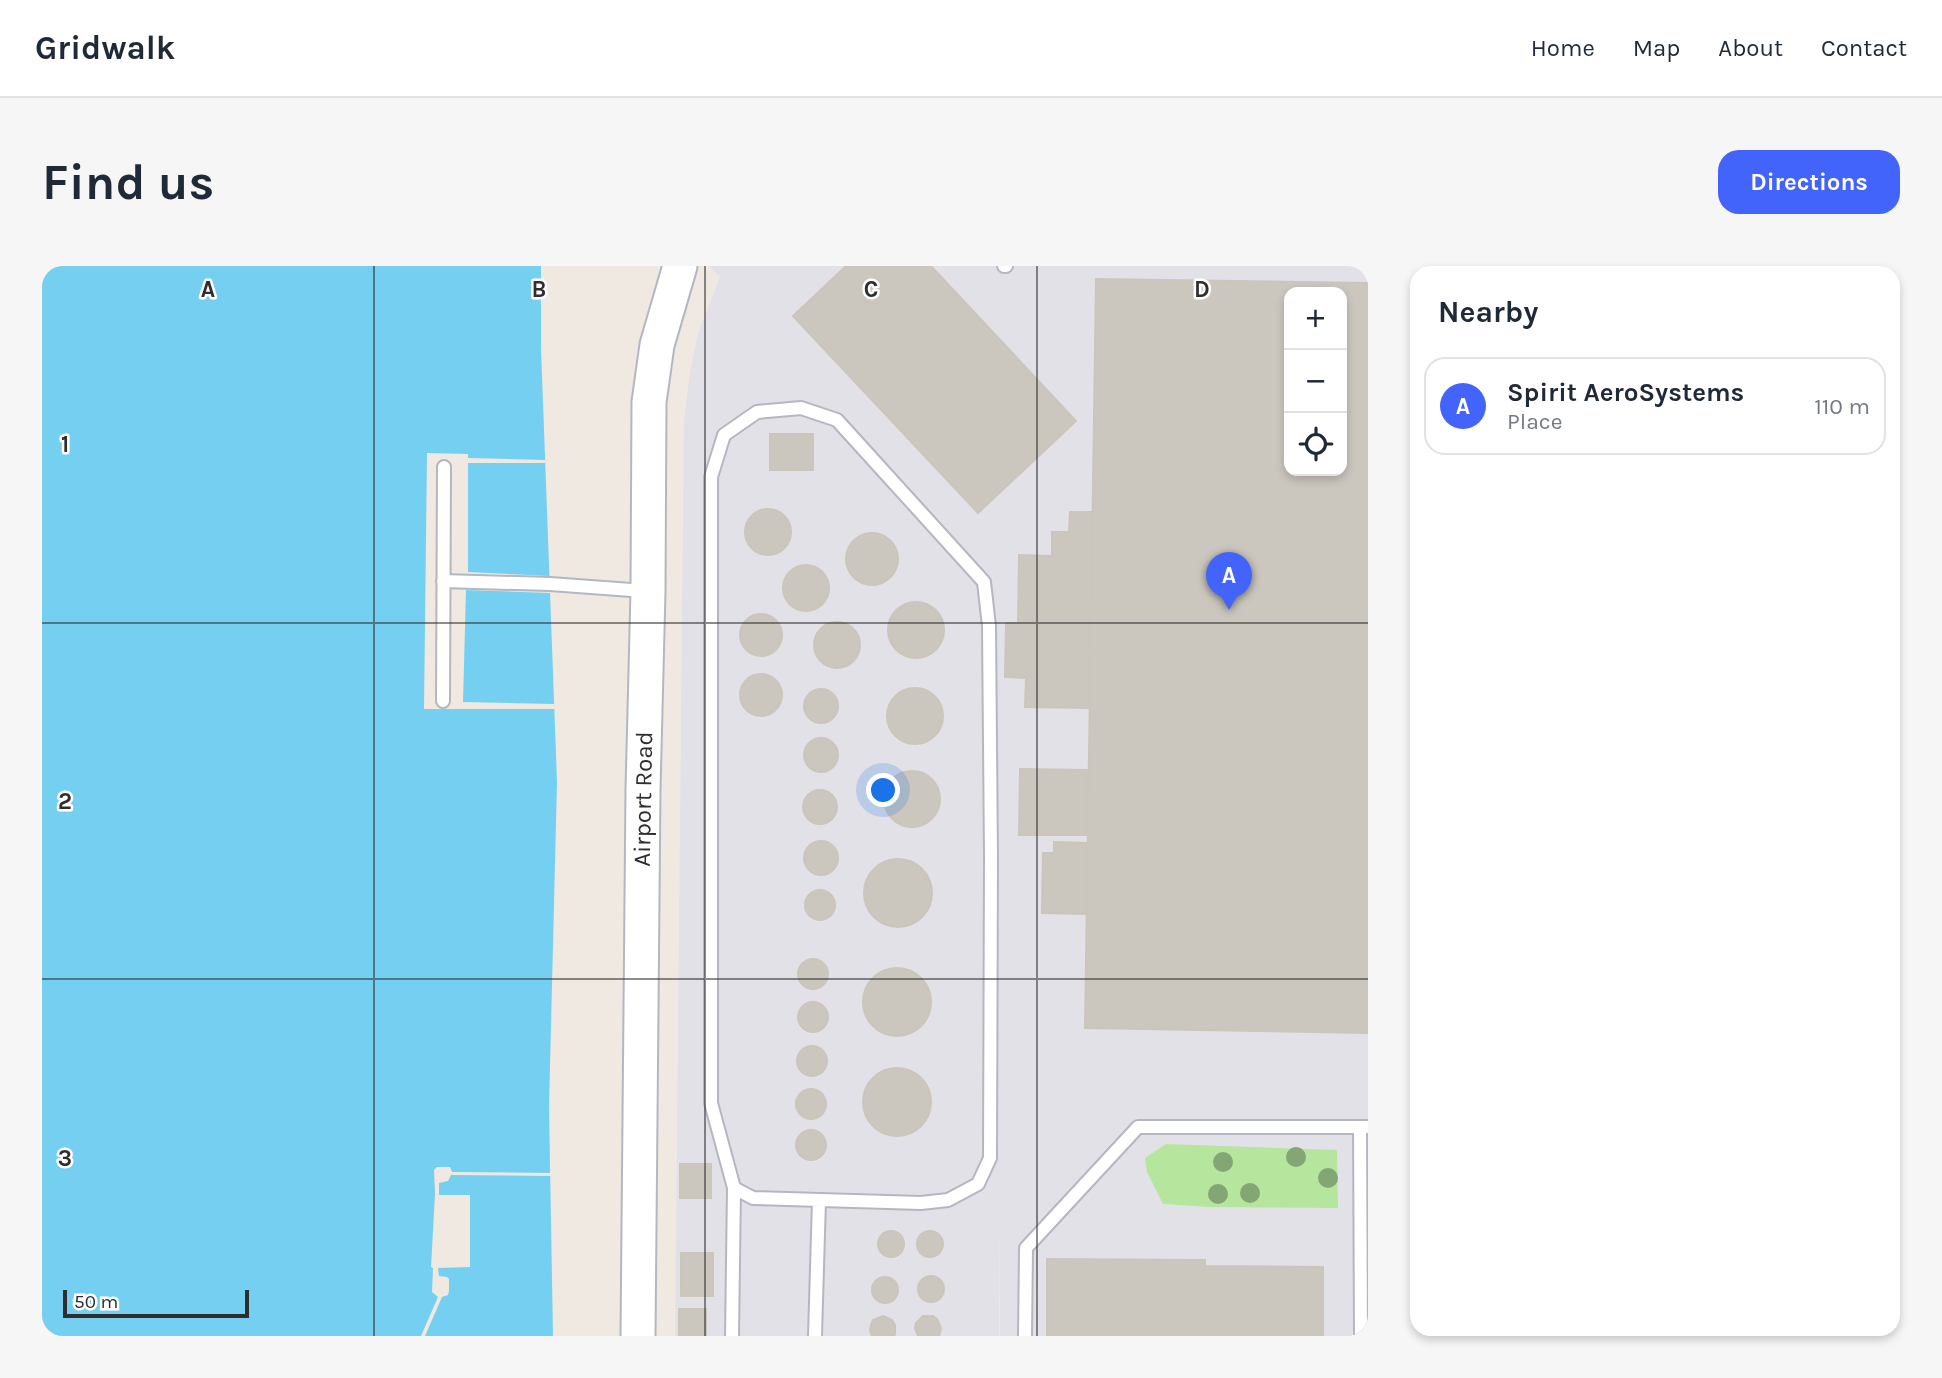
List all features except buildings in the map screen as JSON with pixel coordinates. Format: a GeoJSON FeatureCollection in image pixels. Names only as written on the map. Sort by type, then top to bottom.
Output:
{"type":"FeatureCollection","features":[{"type":"Feature","properties":{"kind":"street","name":"Airport Road"},"geometry":{"type":"LineString","coordinates":[[638,1336],[649,402],[657,345],[680,266]]}},
{"type":"Feature","properties":{"kind":"lane"},"geometry":{"type":"LineString","coordinates":[[732,1336],[734,1188],[711,1103],[711,477],[724,435],[757,412],[801,408],[837,420],[984,582],[989,626],[990,1158],[978,1184],[948,1200],[920,1203],[753,1198],[734,1188]]}},
{"type":"Feature","properties":{"kind":"lane"},"geometry":{"type":"LineString","coordinates":[[443,701],[444,467]]}},
{"type":"Feature","properties":{"kind":"lane"},"geometry":{"type":"LineString","coordinates":[[443,581],[550,583],[648,591]]}},
{"type":"Feature","properties":{"kind":"lane"},"geometry":{"type":"LineString","coordinates":[[1025,1336],[1026,1248],[1138,1127],[1364,1127],[1361,1336]]}},
{"type":"Feature","properties":{"kind":"lane"},"geometry":{"type":"LineString","coordinates":[[815,1336],[818,1200]]}},
{"type":"Feature","properties":{"kind":"shaded area"},"geometry":{"type":"Polygon","coordinates":[[[709,266],[1368,266],[1368,1336],[1000,1336],[1000,1216],[999,1336],[675,1336],[684,419],[698,333],[720,277],[709,266]]]}},
{"type":"Feature","properties":{"kind":"green space"},"geometry":{"type":"Polygon","coordinates":[[[1166,1144],[1337,1150],[1338,1208],[1163,1204],[1147,1172],[1145,1158],[1166,1144]]]}},
{"type":"Feature","properties":{"kind":"water"},"geometry":{"type":"Polygon","coordinates":[[[42,266],[541,266],[541,348],[557,782],[549,1107],[553,1336],[42,1336],[42,266]]]}},
{"type":"Feature","properties":{"kind":"pier"},"geometry":{"type":"Polygon","coordinates":[[[427,453],[468,454],[468,458],[545,460],[545,463],[468,463],[468,572],[549,576],[550,593],[466,590],[463,702],[554,704],[555,709],[424,709],[427,453]]]}},
{"type":"Feature","properties":{"kind":"pier"},"geometry":{"type":"Polygon","coordinates":[[[437,1167],[450,1167],[452,1172],[551,1173],[551,1176],[451,1175],[448,1181],[439,1183],[439,1195],[470,1195],[470,1267],[438,1268],[439,1276],[449,1279],[448,1295],[442,1297],[425,1336],[421,1336],[438,1297],[432,1292],[431,1267],[434,1170],[437,1167]]]}},
{"type":"Feature","properties":{"kind":"place","name":"Spirit AeroSystems"},"geometry":{"type":"Point","coordinates":[1229,610]}}]}
